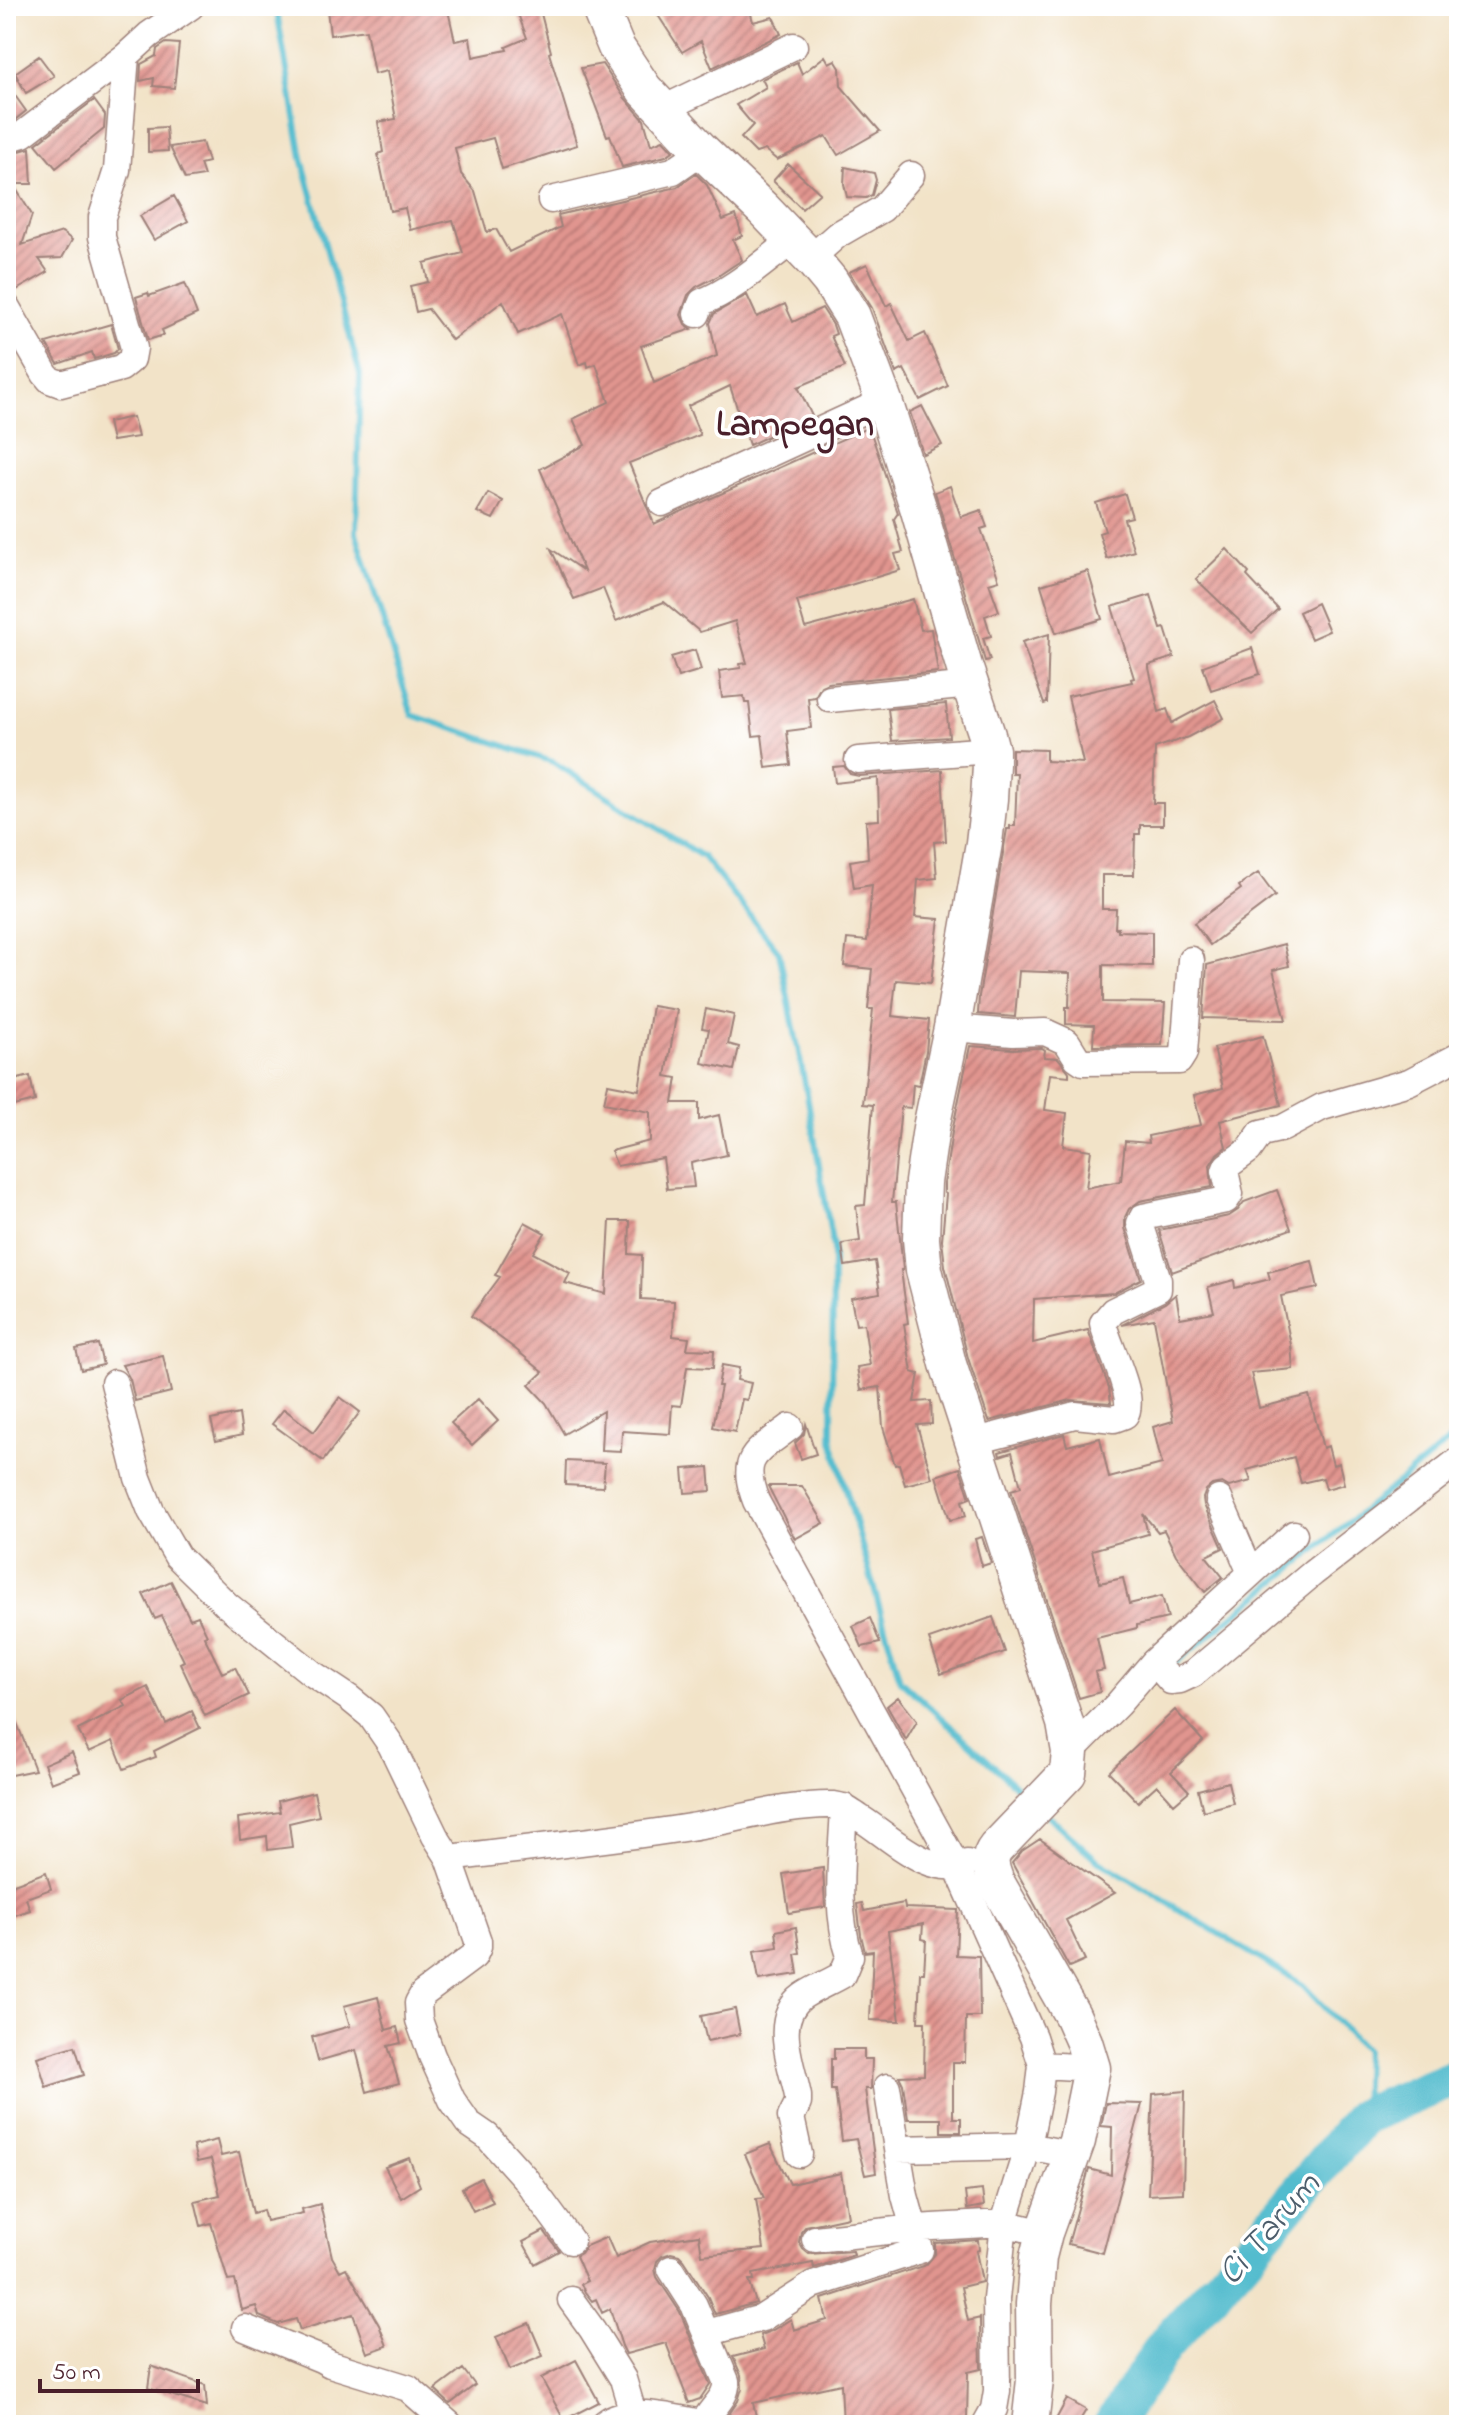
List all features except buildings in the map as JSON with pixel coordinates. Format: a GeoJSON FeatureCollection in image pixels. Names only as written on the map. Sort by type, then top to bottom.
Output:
{"type":"FeatureCollection","features":[{"type":"Feature","properties":{"kind":"main road"},"geometry":{"type":"LineString","coordinates":[[599,6],[625,63],[644,89],[702,151],[803,249],[830,281],[852,316],[884,401],[991,750],[984,843],[931,1128],[923,1182],[921,1239],[934,1315],[972,1442],[1065,1723],[1069,1763],[994,1851],[990,1863],[996,1882],[1072,2015],[1084,2042],[1088,2068],[1051,2151],[1025,2228],[1038,2257],[1017,2333],[1035,2380],[1030,2425]]}},
{"type":"Feature","properties":{"kind":"street"},"geometry":{"type":"LineString","coordinates":[[6,139],[23,134],[191,6]]}},
{"type":"Feature","properties":{"kind":"street"},"geometry":{"type":"LineString","coordinates":[[663,109],[794,46]]}},
{"type":"Feature","properties":{"kind":"street"},"geometry":{"type":"LineString","coordinates":[[6,306],[45,374],[55,382],[69,382],[121,368],[134,355],[101,224],[117,170],[126,56]]}},
{"type":"Feature","properties":{"kind":"street"},"geometry":{"type":"LineString","coordinates":[[551,200],[665,173],[685,164],[702,151]]}},
{"type":"Feature","properties":{"kind":"street"},"geometry":{"type":"LineString","coordinates":[[697,314],[702,302],[730,289],[742,278],[837,235],[882,209],[911,175]]}},
{"type":"Feature","properties":{"kind":"street"},"geometry":{"type":"LineString","coordinates":[[662,503],[884,401]]}},
{"type":"Feature","properties":{"kind":"street"},"geometry":{"type":"LineString","coordinates":[[830,699],[971,685]]}},
{"type":"Feature","properties":{"kind":"street"},"geometry":{"type":"LineString","coordinates":[[858,760],[991,750]]}},
{"type":"Feature","properties":{"kind":"street"},"geometry":{"type":"LineString","coordinates":[[952,1028],[1045,1032],[1067,1042],[1083,1062],[1179,1061],[1184,1053],[1191,960]]}},
{"type":"Feature","properties":{"kind":"street"},"geometry":{"type":"LineString","coordinates":[[972,1442],[1075,1415],[1114,1419],[1125,1415],[1129,1406],[1125,1388],[1103,1323],[1113,1311],[1158,1289],[1140,1223],[1143,1217],[1226,1200],[1230,1194],[1225,1171],[1227,1166],[1249,1150],[1261,1133],[1283,1128],[1322,1107],[1409,1082],[1459,1056]]}},
{"type":"Feature","properties":{"kind":"street"},"geometry":{"type":"LineString","coordinates":[[114,1383],[138,1478],[151,1511],[177,1556],[227,1605],[371,1716],[391,1745],[435,1836],[449,1858],[478,1947],[474,1956],[423,1994],[417,2011],[423,2035],[452,2100],[468,2123],[487,2136],[540,2195],[571,2241]]}},
{"type":"Feature","properties":{"kind":"street"},"geometry":{"type":"LineString","coordinates":[[790,1427],[760,1450],[749,1467],[749,1481],[756,1501],[957,1867],[1047,2065],[1039,2092],[1051,2151],[897,2149]]}},
{"type":"Feature","properties":{"kind":"street"},"geometry":{"type":"LineString","coordinates":[[1161,1670],[1180,1680],[1193,1674],[1313,1573],[1459,1460]]}},
{"type":"Feature","properties":{"kind":"street"},"geometry":{"type":"LineString","coordinates":[[1219,1499],[1251,1573]]}},
{"type":"Feature","properties":{"kind":"street"},"geometry":{"type":"LineString","coordinates":[[1069,1763],[1118,1704],[1161,1670],[1251,1573],[1294,1534]]}},
{"type":"Feature","properties":{"kind":"street"},"geometry":{"type":"LineString","coordinates":[[449,1858],[688,1828],[801,1808],[836,1805],[844,1807],[908,1852],[931,1863],[957,1867],[994,1851]]}},
{"type":"Feature","properties":{"kind":"street"},"geometry":{"type":"LineString","coordinates":[[799,2154],[791,2117],[798,2096],[785,2034],[786,2020],[795,2003],[804,1995],[842,1975],[850,1956],[845,1939],[840,1889],[844,1807]]}},
{"type":"Feature","properties":{"kind":"street"},"geometry":{"type":"LineString","coordinates":[[1047,2065],[1088,2068]]}},
{"type":"Feature","properties":{"kind":"street"},"geometry":{"type":"LineString","coordinates":[[707,2333],[762,2318],[813,2285],[921,2249],[905,2196],[887,2087]]}},
{"type":"Feature","properties":{"kind":"street"},"geometry":{"type":"LineString","coordinates":[[815,2239],[915,2228],[1025,2228]]}},
{"type":"Feature","properties":{"kind":"street"},"geometry":{"type":"LineString","coordinates":[[603,2425],[609,2419],[633,2413],[703,2424],[725,2393],[724,2375],[707,2333],[671,2269]]}},
{"type":"Feature","properties":{"kind":"street"},"geometry":{"type":"LineString","coordinates":[[571,2300],[623,2379],[633,2413]]}},
{"type":"Feature","properties":{"kind":"street"},"geometry":{"type":"LineString","coordinates":[[245,2328],[330,2364],[408,2388],[450,2425]]}},
{"type":"Feature","properties":{"kind":"street"},"geometry":{"type":"LineString","coordinates":[[985,2425],[994,2409],[1017,2333]]}},
{"type":"Feature","properties":{"kind":"waterway"},"geometry":{"type":"LineString","coordinates":[[276,6],[302,158],[360,374],[356,533],[412,715],[553,762],[703,857],[779,952],[833,1248],[832,1440],[900,1680],[1029,1798]]}},
{"type":"Feature","properties":{"kind":"waterway"},"geometry":{"type":"LineString","coordinates":[[1169,1668],[1459,1433]]}},
{"type":"Feature","properties":{"kind":"waterway"},"geometry":{"type":"LineString","coordinates":[[1046,1814],[1096,1859],[1303,1985],[1365,2051],[1363,2116]]}},
{"type":"Feature","properties":{"kind":"waterway","name":"Ci Tarum"},"geometry":{"type":"LineString","coordinates":[[1112,2425],[1164,2346],[1242,2260],[1363,2116],[1459,2076]]}},
{"type":"Feature","properties":{"kind":"district","name":"Lampegan"},"geometry":{"type":"Point","coordinates":[795,422]}}]}
